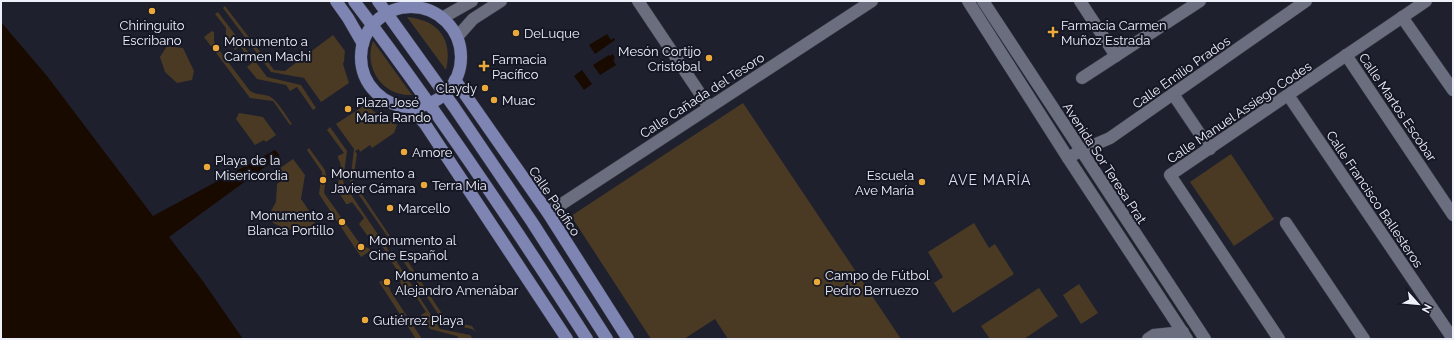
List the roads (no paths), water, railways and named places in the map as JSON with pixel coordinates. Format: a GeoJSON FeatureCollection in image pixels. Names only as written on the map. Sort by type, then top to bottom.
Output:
{"type":"FeatureCollection","features":[{"type":"Feature","properties":{"kind":"main road"},"geometry":{"type":"LineString","coordinates":[[336,1],[363,44]]}},
{"type":"Feature","properties":{"kind":"main road"},"geometry":{"type":"LineString","coordinates":[[354,1],[430,104],[519,233],[587,339]]}},
{"type":"Feature","properties":{"kind":"main road"},"geometry":{"type":"LineString","coordinates":[[378,1],[445,93],[532,222],[607,339]]}},
{"type":"Feature","properties":{"kind":"main road"},"geometry":{"type":"LineString","coordinates":[[404,4],[421,8],[442,18],[456,37],[462,53],[460,67],[455,80],[445,93],[430,104],[411,107],[394,104],[380,96],[368,84],[363,71],[361,58],[366,34],[372,25],[387,13],[404,4]]}},
{"type":"Feature","properties":{"kind":"main road","name":"Calle Pacífico"},"geometry":{"type":"LineString","coordinates":[[455,80],[548,213],[628,339]]}},
{"type":"Feature","properties":{"kind":"main road"},"geometry":{"type":"LineString","coordinates":[[411,107],[429,130],[567,339]]}},
{"type":"Feature","properties":{"kind":"street"},"geometry":{"type":"LineString","coordinates":[[442,18],[472,1]]}},
{"type":"Feature","properties":{"kind":"street"},"geometry":{"type":"LineString","coordinates":[[456,37],[473,19],[501,1]]}},
{"type":"Feature","properties":{"kind":"street"},"geometry":{"type":"LineString","coordinates":[[638,1],[709,108]]}},
{"type":"Feature","properties":{"kind":"street","name":"Calle Cañada del Tesoro"},"geometry":{"type":"LineString","coordinates":[[548,213],[872,1]]}},
{"type":"Feature","properties":{"kind":"street"},"geometry":{"type":"LineString","coordinates":[[968,1],[1068,158],[1185,336]]}},
{"type":"Feature","properties":{"kind":"street","name":"Avenida Sor Teresa Prat"},"geometry":{"type":"LineString","coordinates":[[983,1],[1080,151],[1205,339]]}},
{"type":"Feature","properties":{"kind":"street"},"geometry":{"type":"LineString","coordinates":[[1080,1],[1116,56]]}},
{"type":"Feature","properties":{"kind":"street"},"geometry":{"type":"LineString","coordinates":[[1082,78],[1200,1]]}},
{"type":"Feature","properties":{"kind":"street","name":"Calle Emilio Prados"},"geometry":{"type":"LineString","coordinates":[[1068,158],[1110,138],[1306,1]]}},
{"type":"Feature","properties":{"kind":"street","name":"Calle Manuel Assiego Codes"},"geometry":{"type":"LineString","coordinates":[[1279,339],[1170,175],[1426,1]]}},
{"type":"Feature","properties":{"kind":"street"},"geometry":{"type":"LineString","coordinates":[[1402,17],[1453,90]]}},
{"type":"Feature","properties":{"kind":"street","name":"Calle Martos Escobar"},"geometry":{"type":"LineString","coordinates":[[1346,56],[1453,215]]}},
{"type":"Feature","properties":{"kind":"street"},"geometry":{"type":"LineString","coordinates":[[1173,94],[1210,149]]}},
{"type":"Feature","properties":{"kind":"street","name":"Calle Francisco Ballesteros"},"geometry":{"type":"LineString","coordinates":[[1288,95],[1449,336]]}},
{"type":"Feature","properties":{"kind":"street"},"geometry":{"type":"LineString","coordinates":[[1286,223],[1364,339]]}},
{"type":"Feature","properties":{"kind":"street"},"geometry":{"type":"LineString","coordinates":[[1148,339],[1154,336],[1185,336]]}},
{"type":"Feature","properties":{"kind":"place","name":"Chiringuito Escribano"},"geometry":{"type":"Point","coordinates":[152,11]}},
{"type":"Feature","properties":{"kind":"place","name":"Farmacia Carmen Muñoz Estrada"},"geometry":{"type":"Point","coordinates":[1053,32]}},
{"type":"Feature","properties":{"kind":"place","name":"DeLuque"},"geometry":{"type":"Point","coordinates":[516,33]}},
{"type":"Feature","properties":{"kind":"place","name":"Monumento a Carmen Machi"},"geometry":{"type":"Point","coordinates":[216,48]}},
{"type":"Feature","properties":{"kind":"place","name":"Mesón Cortijo Cristóbal"},"geometry":{"type":"Point","coordinates":[709,58]}},
{"type":"Feature","properties":{"kind":"place","name":"Farmacia Pacífico"},"geometry":{"type":"Point","coordinates":[484,66]}},
{"type":"Feature","properties":{"kind":"place","name":"Claydy"},"geometry":{"type":"Point","coordinates":[485,88]}},
{"type":"Feature","properties":{"kind":"place","name":"Muac"},"geometry":{"type":"Point","coordinates":[494,100]}},
{"type":"Feature","properties":{"kind":"place","name":"Plaza José María Rando"},"geometry":{"type":"Point","coordinates":[348,109]}},
{"type":"Feature","properties":{"kind":"place","name":"Amore"},"geometry":{"type":"Point","coordinates":[404,152]}},
{"type":"Feature","properties":{"kind":"place","name":"Playa de la Misericordia"},"geometry":{"type":"Point","coordinates":[207,167]}},
{"type":"Feature","properties":{"kind":"place","name":"Monumento a Javier Cámara"},"geometry":{"type":"Point","coordinates":[323,180]}},
{"type":"Feature","properties":{"kind":"place","name":"Escuela Ave María"},"geometry":{"type":"Point","coordinates":[922,182]}},
{"type":"Feature","properties":{"kind":"place","name":"Terra Mia"},"geometry":{"type":"Point","coordinates":[424,185]}},
{"type":"Feature","properties":{"kind":"place","name":"Marcello"},"geometry":{"type":"Point","coordinates":[390,208]}},
{"type":"Feature","properties":{"kind":"place","name":"Monumento a Blanca Portillo"},"geometry":{"type":"Point","coordinates":[342,222]}},
{"type":"Feature","properties":{"kind":"place","name":"Monumento al Cine Español"},"geometry":{"type":"Point","coordinates":[361,247]}},
{"type":"Feature","properties":{"kind":"place","name":"Monumento a Alejandro Amenábar"},"geometry":{"type":"Point","coordinates":[387,282]}},
{"type":"Feature","properties":{"kind":"place","name":"Campo de Fútbol Pedro Berruezo"},"geometry":{"type":"Point","coordinates":[817,282]}},
{"type":"Feature","properties":{"kind":"place","name":"Gutiérrez Playa"},"geometry":{"type":"Point","coordinates":[365,320]}},
{"type":"Feature","properties":{"kind":"district","name":"AVE MARÍA"},"geometry":{"type":"Point","coordinates":[990,180]}}]}
